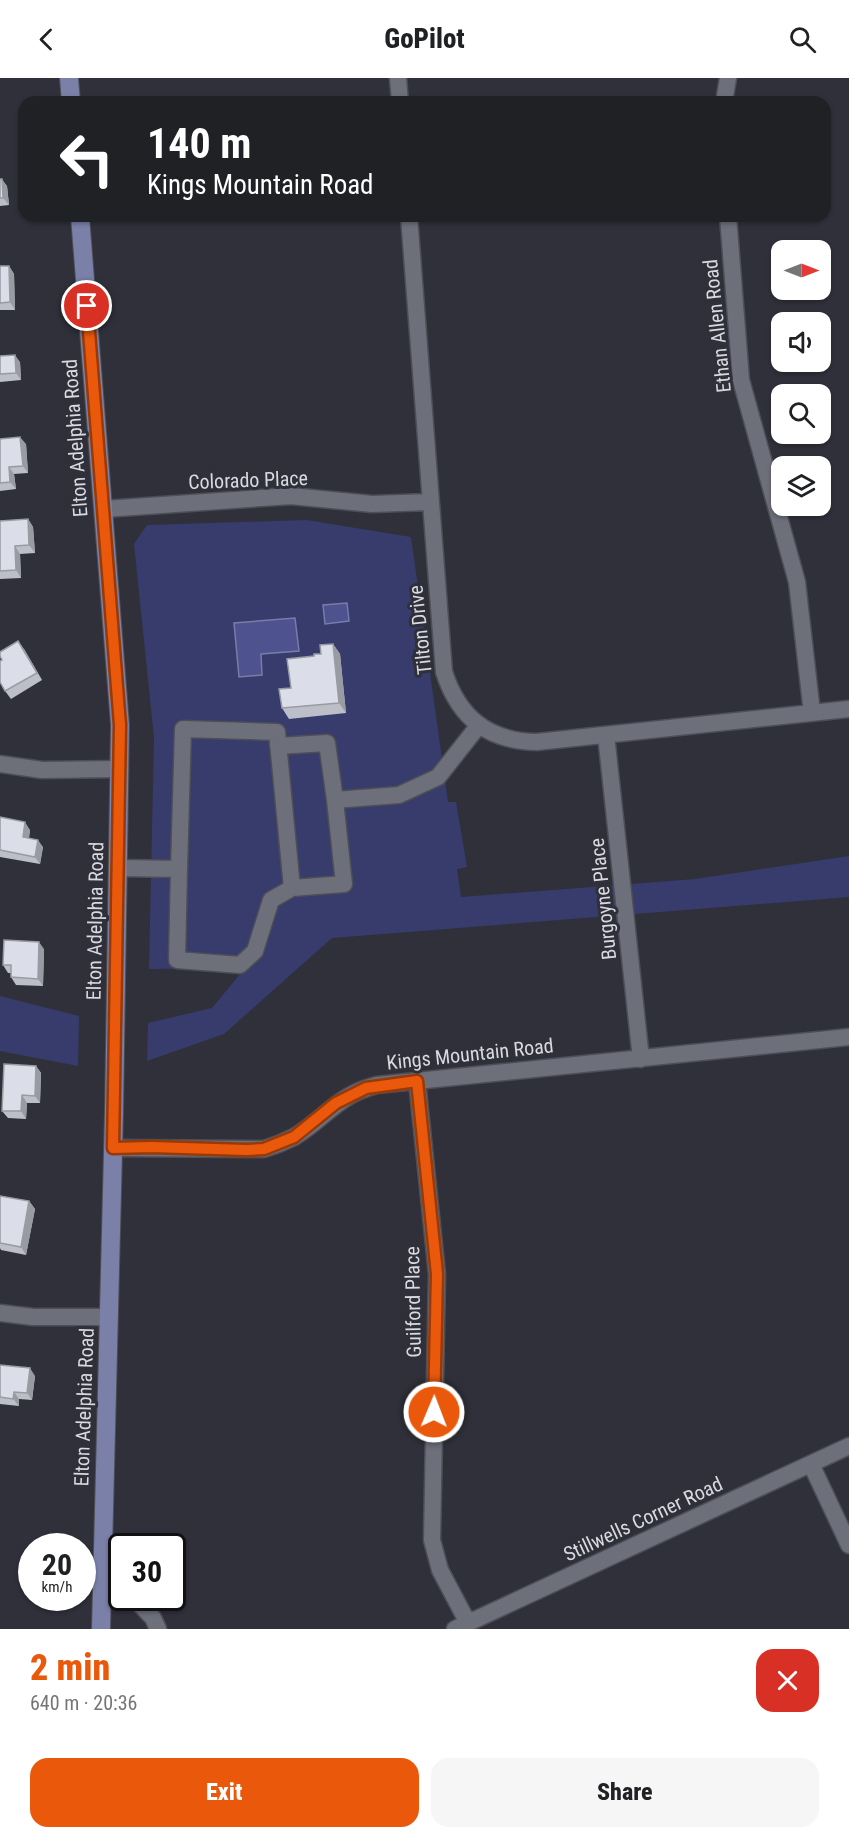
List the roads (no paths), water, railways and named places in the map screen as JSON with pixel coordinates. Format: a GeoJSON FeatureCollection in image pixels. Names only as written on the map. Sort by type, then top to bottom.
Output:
{"type":"FeatureCollection","features":[{"type":"Feature","properties":{"kind":"main road"},"geometry":{"type":"LineString","coordinates":[[69,78],[70,96]]}},
{"type":"Feature","properties":{"kind":"main road","name":"Elton Adelphia Road"},"geometry":{"type":"LineString","coordinates":[[80,222],[120,725],[113,1148],[101,1629]]}},
{"type":"Feature","properties":{"kind":"street"},"geometry":{"type":"LineString","coordinates":[[398,78],[400,96]]}},
{"type":"Feature","properties":{"kind":"street"},"geometry":{"type":"LineString","coordinates":[[725,96],[728,78]]}},
{"type":"Feature","properties":{"kind":"street","name":"Tilton Drive"},"geometry":{"type":"LineString","coordinates":[[409,222],[444,672],[450,691],[459,705],[479,725],[495,734],[524,742],[849,709]]}},
{"type":"Feature","properties":{"kind":"street","name":"Ethan Allen Road"},"geometry":{"type":"LineString","coordinates":[[728,222],[741,380],[797,582],[812,713]]}},
{"type":"Feature","properties":{"kind":"street","name":"Colorado Place"},"geometry":{"type":"LineString","coordinates":[[104,509],[291,496],[372,504],[430,502]]}},
{"type":"Feature","properties":{"kind":"street"},"geometry":{"type":"LineString","coordinates":[[334,800],[399,795],[438,777],[479,725]]}},
{"type":"Feature","properties":{"kind":"street"},"geometry":{"type":"LineString","coordinates":[[278,746],[327,743],[344,884],[292,888],[271,900],[255,951],[240,965],[177,960],[183,729],[277,732],[278,746],[292,888]]}},
{"type":"Feature","properties":{"kind":"street","name":"Burgoyne Place"},"geometry":{"type":"LineString","coordinates":[[606,735],[641,1059]]}},
{"type":"Feature","properties":{"kind":"street"},"geometry":{"type":"LineString","coordinates":[[0,764],[42,770],[120,769]]}},
{"type":"Feature","properties":{"kind":"street"},"geometry":{"type":"LineString","coordinates":[[118,868],[179,869]]}},
{"type":"Feature","properties":{"kind":"street","name":"Kings Mountain Road"},"geometry":{"type":"LineString","coordinates":[[113,1148],[264,1149],[294,1137],[336,1103],[356,1092],[377,1085],[849,1037]]}},
{"type":"Feature","properties":{"kind":"street","name":"Guilford Place"},"geometry":{"type":"LineString","coordinates":[[417,1081],[437,1274],[432,1540],[440,1570],[461,1626]]}},
{"type":"Feature","properties":{"kind":"street"},"geometry":{"type":"LineString","coordinates":[[0,1313],[33,1317],[109,1317]]}},
{"type":"Feature","properties":{"kind":"street","name":"Stillwells Corner Road"},"geometry":{"type":"LineString","coordinates":[[461,1626],[849,1446]]}},
{"type":"Feature","properties":{"kind":"street"},"geometry":{"type":"LineString","coordinates":[[811,1464],[849,1545]]}},
{"type":"Feature","properties":{"kind":"street"},"geometry":{"type":"LineString","coordinates":[[102,1584],[108,1586]]}},
{"type":"Feature","properties":{"kind":"street"},"geometry":{"type":"LineString","coordinates":[[146,1611],[158,1629]]}}]}
